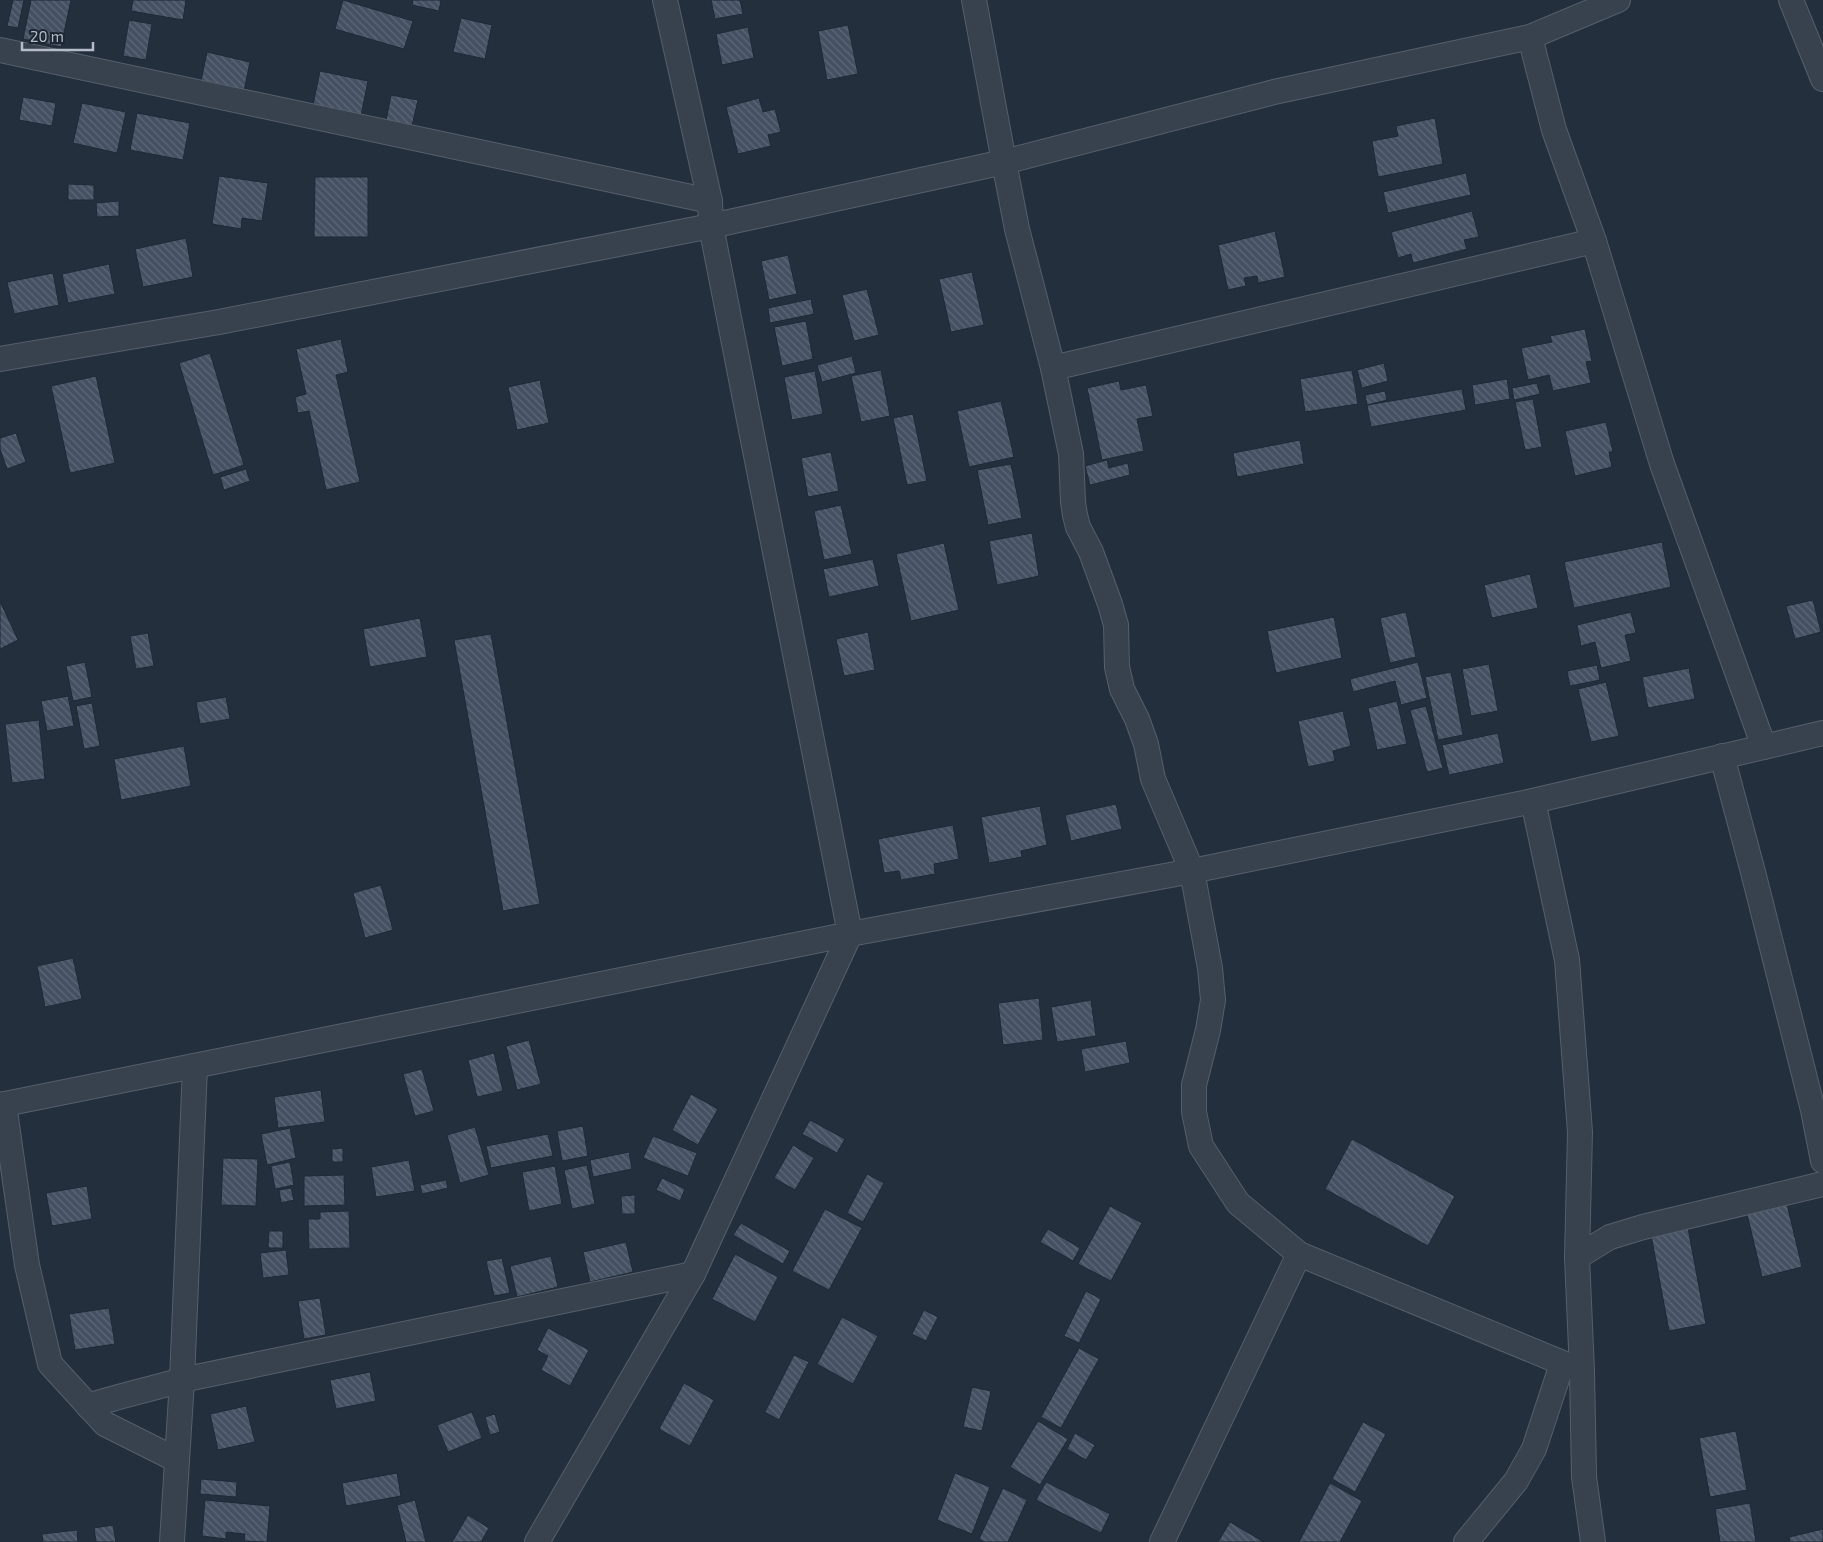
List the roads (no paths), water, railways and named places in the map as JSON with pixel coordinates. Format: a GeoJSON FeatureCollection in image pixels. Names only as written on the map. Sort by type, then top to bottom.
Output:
{"type":"FeatureCollection","features":[{"type":"Feature","properties":{"kind":"street"},"geometry":{"type":"LineString","coordinates":[[537,1542],[693,1274],[850,934],[711,226],[710,201],[665,0]]}},
{"type":"Feature","properties":{"kind":"street"},"geometry":{"type":"LineString","coordinates":[[974,0],[1017,229],[1053,368],[1071,454],[1073,502],[1078,527],[1091,552],[1116,626],[1117,667],[1122,689],[1137,719],[1146,744],[1153,779],[1192,871],[1210,968],[1213,1000],[1208,1030],[1194,1085],[1194,1112],[1201,1146],[1238,1203],[1299,1254],[1572,1367]]}},
{"type":"Feature","properties":{"kind":"street"},"geometry":{"type":"LineString","coordinates":[[0,359],[219,322],[711,226],[1004,162],[1274,92],[1530,37],[1618,0]]}},
{"type":"Feature","properties":{"kind":"street"},"geometry":{"type":"LineString","coordinates":[[1791,0],[1823,79]]}},
{"type":"Feature","properties":{"kind":"street"},"geometry":{"type":"LineString","coordinates":[[1530,37],[1554,130],[1594,241],[1662,464],[1764,747]]}},
{"type":"Feature","properties":{"kind":"street"},"geometry":{"type":"LineString","coordinates":[[0,50],[710,201]]}},
{"type":"Feature","properties":{"kind":"street"},"geometry":{"type":"LineString","coordinates":[[1053,368],[1594,241]]}},
{"type":"Feature","properties":{"kind":"street"},"geometry":{"type":"LineString","coordinates":[[177,1460],[105,1424],[50,1364],[27,1266],[2,1105],[850,934],[1192,871],[1533,801],[1823,733]]}},
{"type":"Feature","properties":{"kind":"street"},"geometry":{"type":"LineString","coordinates":[[1722,756],[1813,1110],[1823,1161]]}},
{"type":"Feature","properties":{"kind":"street"},"geometry":{"type":"LineString","coordinates":[[1533,801],[1567,960],[1580,1132],[1572,1367],[1593,1542]]}},
{"type":"Feature","properties":{"kind":"street"},"geometry":{"type":"LineString","coordinates":[[172,1542],[182,1380],[196,1066]]}},
{"type":"Feature","properties":{"kind":"street"},"geometry":{"type":"LineString","coordinates":[[1577,1257],[1610,1237],[1643,1227],[1823,1184]]}},
{"type":"Feature","properties":{"kind":"street"},"geometry":{"type":"LineString","coordinates":[[1162,1542],[1299,1254]]}},
{"type":"Feature","properties":{"kind":"street"},"geometry":{"type":"LineString","coordinates":[[88,1406],[131,1392],[152,1389],[182,1380],[693,1274]]}},
{"type":"Feature","properties":{"kind":"street"},"geometry":{"type":"LineString","coordinates":[[1466,1542],[1516,1481],[1534,1449],[1572,1367]]}}]}
